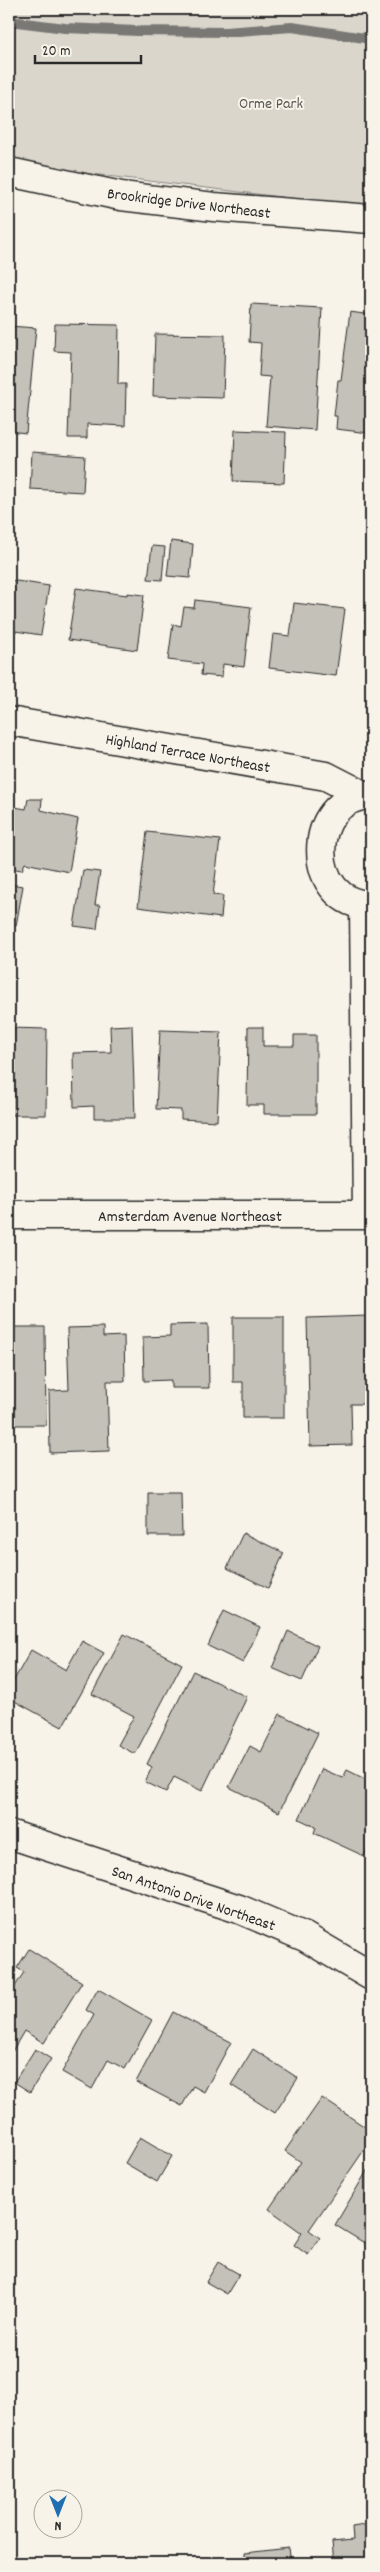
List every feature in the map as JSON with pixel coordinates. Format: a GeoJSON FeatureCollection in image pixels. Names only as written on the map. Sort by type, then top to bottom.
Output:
{"type":"FeatureCollection","features":[{"type":"Feature","properties":{"kind":"street","name":"Brookridge Drive Northeast"},"geometry":{"type":"LineString","coordinates":[[9,172],[121,196],[214,207],[371,219]]}},
{"type":"Feature","properties":{"kind":"street","name":"Highland Terrace Northeast"},"geometry":{"type":"LineString","coordinates":[[9,721],[326,776],[367,795]]}},
{"type":"Feature","properties":{"kind":"street","name":"Highland Terrace Northeast"},"geometry":{"type":"LineString","coordinates":[[367,795],[343,804],[328,820],[320,840],[320,862],[329,882],[344,896],[368,905],[369,1215]]}},
{"type":"Feature","properties":{"kind":"street","name":"Amsterdam Avenue Northeast"},"geometry":{"type":"LineString","coordinates":[[9,1215],[369,1215]]}},
{"type":"Feature","properties":{"kind":"street","name":"San Antonio Drive Northeast"},"geometry":{"type":"LineString","coordinates":[[9,1834],[239,1909],[305,1938],[371,1976]]}},
{"type":"Feature","properties":{"kind":"green space","name":"Orme Park"},"geometry":{"type":"Polygon","coordinates":[[[9,9],[371,9],[371,208],[9,164],[9,9]]]}},
{"type":"Feature","properties":{"kind":"building"},"geometry":{"type":"Polygon","coordinates":[[[251,304],[322,308],[315,430],[266,426],[270,377],[259,376],[261,343],[249,342],[251,304]]]}},
{"type":"Feature","properties":{"kind":"building"},"geometry":{"type":"Polygon","coordinates":[[[350,312],[371,315],[371,442],[368,441],[369,433],[336,429],[337,416],[334,416],[338,380],[341,380],[350,312]]]}},
{"type":"Feature","properties":{"kind":"building"},"geometry":{"type":"Polygon","coordinates":[[[55,324],[119,325],[118,384],[126,384],[125,426],[87,424],[87,438],[68,438],[71,352],[54,351],[55,324]]]}},
{"type":"Feature","properties":{"kind":"building"},"geometry":{"type":"Polygon","coordinates":[[[9,326],[36,328],[26,433],[9,431],[9,326]]]}},
{"type":"Feature","properties":{"kind":"building"},"geometry":{"type":"Polygon","coordinates":[[[155,334],[225,335],[223,398],[153,396],[155,334]]]}},
{"type":"Feature","properties":{"kind":"building"},"geometry":{"type":"Polygon","coordinates":[[[235,430],[286,432],[284,483],[233,481],[235,430]]]}},
{"type":"Feature","properties":{"kind":"building"},"geometry":{"type":"Polygon","coordinates":[[[32,452],[85,456],[83,492],[30,489],[32,452]]]}},
{"type":"Feature","properties":{"kind":"building"},"geometry":{"type":"Polygon","coordinates":[[[171,541],[193,544],[190,578],[167,576],[171,541]]]}},
{"type":"Feature","properties":{"kind":"building"},"geometry":{"type":"Polygon","coordinates":[[[152,546],[165,547],[162,580],[148,579],[152,546]]]}},
{"type":"Feature","properties":{"kind":"building"},"geometry":{"type":"Polygon","coordinates":[[[9,574],[11,574],[10,580],[49,586],[41,635],[9,630],[9,574]]]}},
{"type":"Feature","properties":{"kind":"building"},"geometry":{"type":"Polygon","coordinates":[[[76,588],[127,595],[127,593],[144,595],[137,650],[68,640],[76,588]]]}},
{"type":"Feature","properties":{"kind":"building"},"geometry":{"type":"Polygon","coordinates":[[[195,600],[251,607],[244,667],[223,664],[222,677],[201,675],[202,664],[168,660],[173,624],[181,626],[184,607],[194,608],[195,600]]]}},
{"type":"Feature","properties":{"kind":"building"},"geometry":{"type":"Polygon","coordinates":[[[294,603],[345,609],[336,676],[269,668],[273,634],[290,636],[294,603]]]}},
{"type":"Feature","properties":{"kind":"building"},"geometry":{"type":"Polygon","coordinates":[[[371,605],[371,625],[365,623],[371,605]]]}},
{"type":"Feature","properties":{"kind":"building"},"geometry":{"type":"Polygon","coordinates":[[[28,799],[42,799],[41,810],[78,819],[69,872],[25,863],[22,870],[9,868],[9,806],[26,809],[28,799]]]}},
{"type":"Feature","properties":{"kind":"building"},"geometry":{"type":"Polygon","coordinates":[[[147,832],[220,840],[213,895],[223,896],[221,918],[138,907],[147,832]]]}},
{"type":"Feature","properties":{"kind":"building"},"geometry":{"type":"Polygon","coordinates":[[[83,870],[100,872],[95,905],[100,905],[97,929],[74,926],[83,870]]]}},
{"type":"Feature","properties":{"kind":"building"},"geometry":{"type":"Polygon","coordinates":[[[9,884],[23,886],[16,926],[9,924],[9,884]]]}},
{"type":"Feature","properties":{"kind":"building"},"geometry":{"type":"Polygon","coordinates":[[[132,1025],[135,1118],[94,1118],[94,1106],[74,1107],[73,1053],[111,1052],[110,1026],[132,1025]]]}},
{"type":"Feature","properties":{"kind":"building"},"geometry":{"type":"Polygon","coordinates":[[[248,1027],[263,1027],[263,1046],[294,1046],[294,1035],[316,1035],[316,1114],[264,1114],[264,1105],[247,1105],[248,1027]]]}},
{"type":"Feature","properties":{"kind":"building"},"geometry":{"type":"Polygon","coordinates":[[[9,1028],[47,1029],[46,1115],[9,1115],[9,1028]]]}},
{"type":"Feature","properties":{"kind":"building"},"geometry":{"type":"Polygon","coordinates":[[[160,1030],[221,1032],[217,1121],[181,1119],[181,1110],[156,1109],[160,1030]]]}},
{"type":"Feature","properties":{"kind":"building"},"geometry":{"type":"Polygon","coordinates":[[[369,1316],[371,1385],[366,1385],[367,1404],[351,1404],[352,1445],[310,1446],[307,1318],[369,1316]]]}},
{"type":"Feature","properties":{"kind":"building"},"geometry":{"type":"Polygon","coordinates":[[[233,1317],[284,1317],[284,1418],[243,1418],[243,1382],[233,1382],[233,1317]]]}},
{"type":"Feature","properties":{"kind":"building"},"geometry":{"type":"Polygon","coordinates":[[[208,1324],[209,1388],[171,1388],[171,1380],[144,1381],[143,1337],[170,1336],[170,1325],[208,1324]]]}},
{"type":"Feature","properties":{"kind":"building"},"geometry":{"type":"Polygon","coordinates":[[[9,1327],[45,1327],[46,1425],[9,1425],[9,1327]]]}},
{"type":"Feature","properties":{"kind":"building"},"geometry":{"type":"Polygon","coordinates":[[[103,1327],[103,1337],[124,1336],[125,1381],[107,1381],[109,1451],[50,1453],[49,1391],[69,1390],[67,1328],[103,1327]]]}},
{"type":"Feature","properties":{"kind":"building"},"geometry":{"type":"Polygon","coordinates":[[[148,1492],[181,1492],[182,1536],[148,1536],[148,1492]]]}},
{"type":"Feature","properties":{"kind":"building"},"geometry":{"type":"Polygon","coordinates":[[[243,1533],[284,1553],[268,1588],[227,1568],[243,1533]]]}},
{"type":"Feature","properties":{"kind":"building"},"geometry":{"type":"Polygon","coordinates":[[[224,1610],[260,1627],[243,1663],[208,1646],[224,1610]]]}},
{"type":"Feature","properties":{"kind":"building"},"geometry":{"type":"Polygon","coordinates":[[[288,1631],[318,1646],[302,1681],[272,1668],[288,1631]]]}},
{"type":"Feature","properties":{"kind":"building"},"geometry":{"type":"Polygon","coordinates":[[[124,1634],[182,1664],[135,1754],[118,1745],[134,1716],[92,1694],[124,1634]]]}},
{"type":"Feature","properties":{"kind":"building"},"geometry":{"type":"Polygon","coordinates":[[[82,1641],[104,1653],[62,1727],[9,1698],[9,1689],[31,1650],[66,1670],[82,1641]]]}},
{"type":"Feature","properties":{"kind":"building"},"geometry":{"type":"Polygon","coordinates":[[[193,1671],[247,1697],[202,1791],[174,1777],[166,1792],[145,1782],[152,1767],[147,1764],[193,1671]]]}},
{"type":"Feature","properties":{"kind":"building"},"geometry":{"type":"Polygon","coordinates":[[[280,1714],[318,1733],[279,1812],[229,1787],[250,1746],[261,1752],[280,1714]]]}},
{"type":"Feature","properties":{"kind":"building"},"geometry":{"type":"Polygon","coordinates":[[[322,1769],[343,1778],[347,1770],[371,1782],[371,1840],[364,1856],[314,1833],[316,1827],[299,1819],[322,1769]]]}},
{"type":"Feature","properties":{"kind":"building"},"geometry":{"type":"Polygon","coordinates":[[[29,1949],[82,1982],[44,2043],[24,2031],[10,2055],[9,1996],[24,1972],[17,1968],[29,1949]]]}},
{"type":"Feature","properties":{"kind":"building"},"geometry":{"type":"Polygon","coordinates":[[[98,1989],[152,2020],[125,2069],[108,2060],[92,2089],[62,2072],[94,2015],[86,2010],[98,1989]]]}},
{"type":"Feature","properties":{"kind":"building"},"geometry":{"type":"Polygon","coordinates":[[[173,2012],[231,2042],[204,2092],[193,2086],[182,2106],[136,2082],[173,2012]]]}},
{"type":"Feature","properties":{"kind":"building"},"geometry":{"type":"Polygon","coordinates":[[[35,2049],[51,2059],[30,2092],[14,2082],[35,2049]]]}},
{"type":"Feature","properties":{"kind":"building"},"geometry":{"type":"Polygon","coordinates":[[[253,2049],[298,2078],[275,2113],[231,2085],[253,2049]]]}},
{"type":"Feature","properties":{"kind":"building"},"geometry":{"type":"Polygon","coordinates":[[[322,2098],[371,2131],[371,2140],[309,2230],[320,2238],[308,2255],[294,2245],[302,2233],[269,2209],[301,2162],[285,2151],[322,2098]]]}},
{"type":"Feature","properties":{"kind":"building"},"geometry":{"type":"Polygon","coordinates":[[[140,2137],[172,2156],[157,2182],[125,2163],[140,2137]]]}},
{"type":"Feature","properties":{"kind":"building"},"geometry":{"type":"Polygon","coordinates":[[[371,2164],[371,2247],[335,2225],[371,2164]]]}},
{"type":"Feature","properties":{"kind":"building"},"geometry":{"type":"Polygon","coordinates":[[[218,2262],[239,2274],[227,2294],[206,2282],[218,2262]]]}},
{"type":"Feature","properties":{"kind":"building"},"geometry":{"type":"Polygon","coordinates":[[[371,2524],[371,2563],[334,2563],[332,2542],[353,2540],[352,2527],[371,2524]]]}},
{"type":"Feature","properties":{"kind":"building"},"geometry":{"type":"Polygon","coordinates":[[[289,2548],[291,2563],[246,2563],[245,2553],[289,2548]]]}},
{"type":"Feature","properties":{"kind":"waterway"},"geometry":{"type":"LineString","coordinates":[[9,21],[65,28],[138,31],[225,32],[292,27],[371,39]]}}]}
